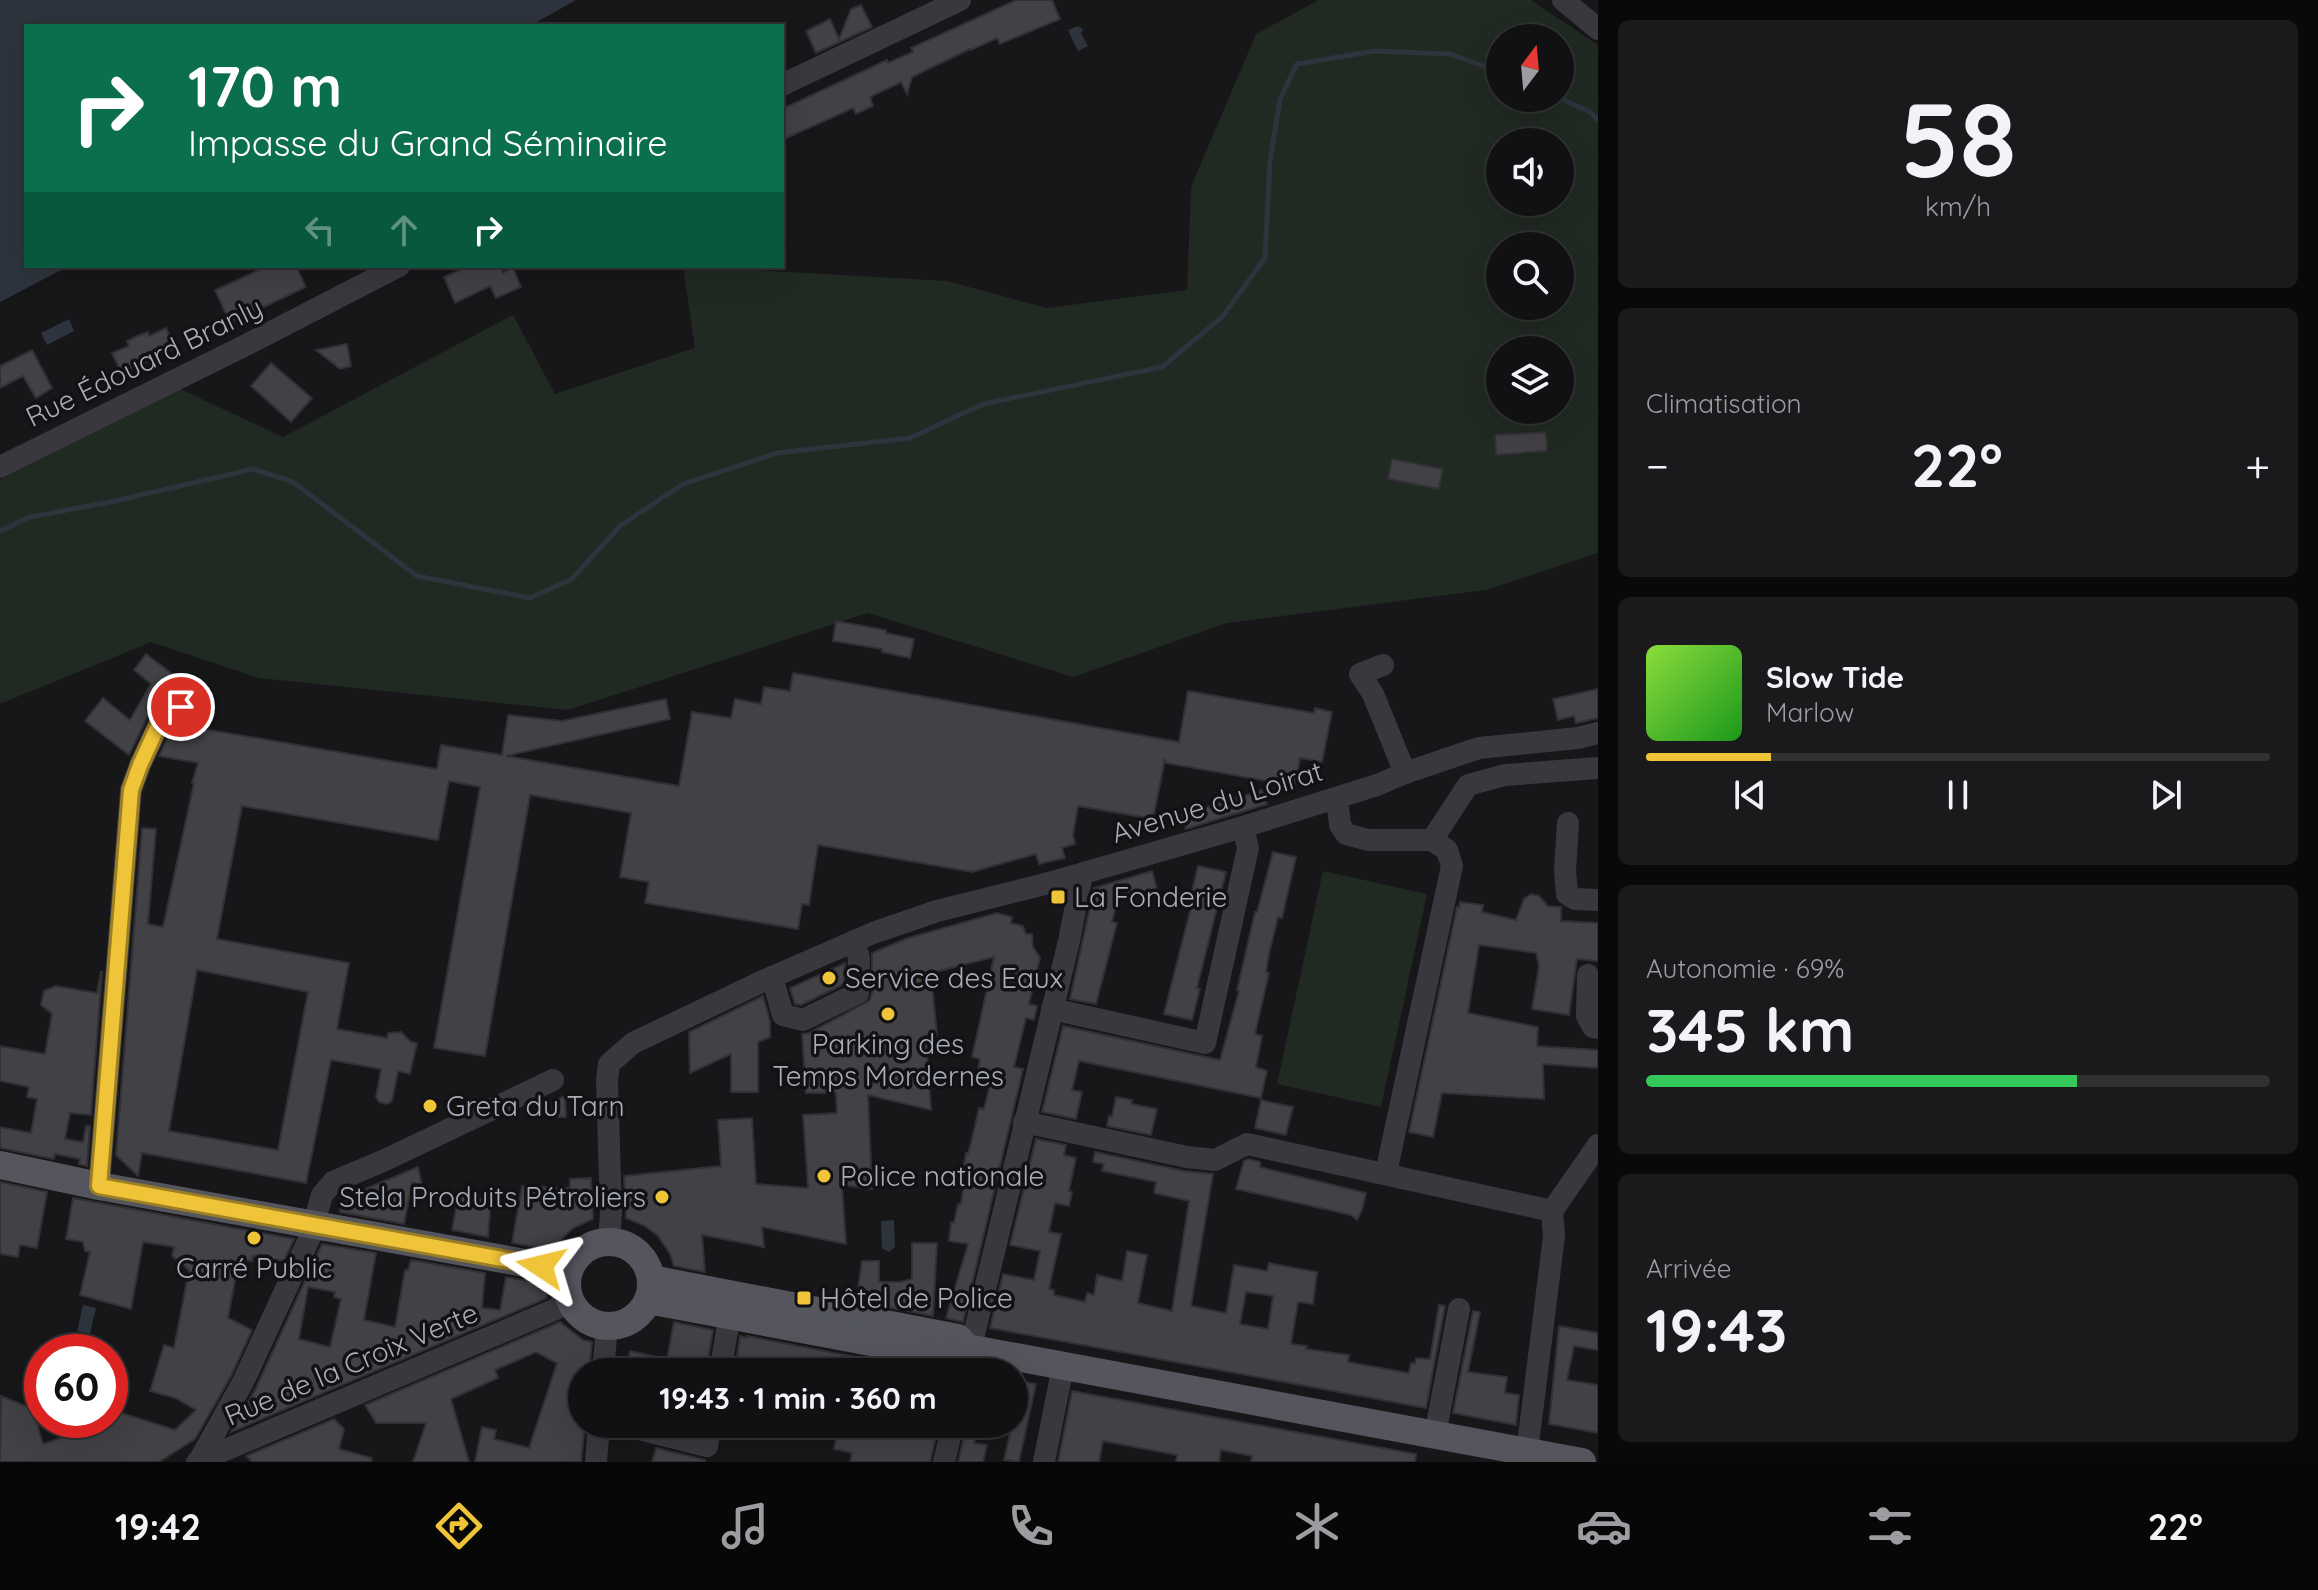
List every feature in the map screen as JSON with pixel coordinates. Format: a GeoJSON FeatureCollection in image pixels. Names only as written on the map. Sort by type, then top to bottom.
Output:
{"type":"FeatureCollection","features":[{"type":"Feature","properties":{"kind":"main road"},"geometry":{"type":"LineString","coordinates":[[0,1165],[314,1225],[569,1284]]}},
{"type":"Feature","properties":{"kind":"main road"},"geometry":{"type":"LineString","coordinates":[[609,1242],[622,1244],[642,1258],[650,1290],[641,1311],[631,1320],[607,1326],[583,1318],[574,1308],[569,1284],[575,1259],[596,1244],[609,1242]]}},
{"type":"Feature","properties":{"kind":"main road"},"geometry":{"type":"LineString","coordinates":[[650,1290],[958,1338],[967,1356],[1063,1366],[1435,1435],[1524,1457],[1582,1462]]}},
{"type":"Feature","properties":{"kind":"street"},"geometry":{"type":"LineString","coordinates":[[784,84],[960,0]]}},
{"type":"Feature","properties":{"kind":"street"},"geometry":{"type":"LineString","coordinates":[[1563,0],[1597,27]]}},
{"type":"Feature","properties":{"kind":"street","name":"Rue Édouard Branly"},"geometry":{"type":"LineString","coordinates":[[0,467],[395,268]]}},
{"type":"Feature","properties":{"kind":"street"},"geometry":{"type":"LineString","coordinates":[[1383,665],[1360,674],[1373,694],[1405,773]]}},
{"type":"Feature","properties":{"kind":"street"},"geometry":{"type":"LineString","coordinates":[[99,1186],[131,790],[159,724],[181,707]]}},
{"type":"Feature","properties":{"kind":"street","name":"Avenue du Loirat"},"geometry":{"type":"LineString","coordinates":[[609,1242],[607,1080],[609,1064],[633,1043],[854,941],[937,911],[1082,874],[1243,827],[1479,748],[1578,738],[1598,733]]}},
{"type":"Feature","properties":{"kind":"street"},"geometry":{"type":"LineString","coordinates":[[1432,840],[1468,785],[1505,775],[1598,768]]}},
{"type":"Feature","properties":{"kind":"street"},"geometry":{"type":"LineString","coordinates":[[1337,798],[1340,825],[1346,834],[1368,840],[1432,840],[1447,850],[1452,866],[1386,1173]]}},
{"type":"Feature","properties":{"kind":"street"},"geometry":{"type":"LineString","coordinates":[[1568,823],[1567,894],[1575,899],[1598,900]]}},
{"type":"Feature","properties":{"kind":"street"},"geometry":{"type":"LineString","coordinates":[[1052,1009],[1205,1043],[1248,848],[1243,827]]}},
{"type":"Feature","properties":{"kind":"street"},"geometry":{"type":"LineString","coordinates":[[967,1356],[1069,941],[1082,874]]}},
{"type":"Feature","properties":{"kind":"street"},"geometry":{"type":"LineString","coordinates":[[772,977],[783,1015],[803,1020],[858,993],[859,958],[854,941]]}},
{"type":"Feature","properties":{"kind":"street"},"geometry":{"type":"LineString","coordinates":[[1588,975],[1587,1016],[1593,1027],[1598,1028]]}},
{"type":"Feature","properties":{"kind":"street"},"geometry":{"type":"LineString","coordinates":[[198,1462],[243,1382],[314,1225],[322,1195],[333,1182],[553,1080]]}},
{"type":"Feature","properties":{"kind":"street"},"geometry":{"type":"LineString","coordinates":[[1024,1122],[1187,1157],[1215,1160],[1247,1144],[1552,1211]]}},
{"type":"Feature","properties":{"kind":"street"},"geometry":{"type":"LineString","coordinates":[[1524,1457],[1554,1236],[1552,1211],[1598,1145]]}},
{"type":"Feature","properties":{"kind":"street","name":"Rue de la Croix Verte"},"geometry":{"type":"LineString","coordinates":[[198,1462],[556,1309],[569,1284]]}},
{"type":"Feature","properties":{"kind":"street"},"geometry":{"type":"LineString","coordinates":[[723,1358],[732,1305]]}},
{"type":"Feature","properties":{"kind":"street"},"geometry":{"type":"LineString","coordinates":[[1435,1435],[1459,1309]]}},
{"type":"Feature","properties":{"kind":"street"},"geometry":{"type":"LineString","coordinates":[[604,1358],[607,1326]]}},
{"type":"Feature","properties":{"kind":"street"},"geometry":{"type":"LineString","coordinates":[[1044,1462],[1063,1366]]}},
{"type":"Feature","properties":{"kind":"street"},"geometry":{"type":"LineString","coordinates":[[596,1462],[598,1438]]}},
{"type":"Feature","properties":{"kind":"street"},"geometry":{"type":"LineString","coordinates":[[675,1438],[707,1446],[708,1438]]}},
{"type":"Feature","properties":{"kind":"street"},"geometry":{"type":"LineString","coordinates":[[944,1462],[950,1438]]}},
{"type":"Feature","properties":{"kind":"shaded area"},"geometry":{"type":"Polygon","coordinates":[[[0,0],[576,0],[534,24],[24,24],[24,268],[65,268],[0,302],[0,0]]]}},
{"type":"Feature","properties":{"kind":"shaded area"},"geometry":{"type":"Polygon","coordinates":[[[1319,0],[1531,0],[1567,24],[1486,24],[1486,112],[1574,112],[1574,29],[1598,45],[1598,553],[1486,590],[1227,623],[1073,677],[868,613],[568,710],[259,678],[151,642],[0,704],[0,480],[178,388],[283,437],[513,315],[555,394],[695,348],[683,268],[947,281],[1047,308],[1187,290],[1191,187],[1256,34],[1319,0]]]}},
{"type":"Feature","properties":{"kind":"shaded area"},"geometry":{"type":"Polygon","coordinates":[[[1078,26],[1083,29],[1081,33],[1088,46],[1078,51],[1068,30],[1078,26]]]}},
{"type":"Feature","properties":{"kind":"shaded area"},"geometry":{"type":"Polygon","coordinates":[[[69,319],[74,331],[47,345],[41,333],[69,319]]]}},
{"type":"Feature","properties":{"kind":"shaded area"},"geometry":{"type":"Polygon","coordinates":[[[1323,871],[1427,894],[1381,1107],[1277,1084],[1323,871]]]}},
{"type":"Feature","properties":{"kind":"shaded area"},"geometry":{"type":"Polygon","coordinates":[[[894,1220],[895,1247],[889,1252],[882,1248],[881,1221],[894,1220]]]}},
{"type":"Feature","properties":{"kind":"shaded area"},"geometry":{"type":"Polygon","coordinates":[[[83,1305],[96,1308],[90,1334],[77,1331],[83,1305]]]}},
{"type":"Feature","properties":{"kind":"building"},"geometry":{"type":"Polygon","coordinates":[[[1016,0],[1052,0],[1060,19],[1000,44],[997,38],[970,49],[912,77],[907,94],[901,82],[870,97],[873,106],[856,114],[853,108],[784,139],[784,108],[887,60],[888,63],[913,52],[911,48],[1016,0]]]}},
{"type":"Feature","properties":{"kind":"building"},"geometry":{"type":"Polygon","coordinates":[[[861,5],[872,27],[816,53],[806,31],[830,19],[839,39],[851,9],[861,5]]]}},
{"type":"Feature","properties":{"kind":"building"},"geometry":{"type":"Polygon","coordinates":[[[264,268],[297,268],[306,287],[230,323],[215,290],[264,268]]]}},
{"type":"Feature","properties":{"kind":"building"},"geometry":{"type":"Polygon","coordinates":[[[465,268],[501,268],[503,273],[513,268],[521,287],[496,298],[490,286],[455,303],[444,277],[465,268]]]}},
{"type":"Feature","properties":{"kind":"building"},"geometry":{"type":"Polygon","coordinates":[[[166,328],[175,348],[122,374],[112,353],[129,346],[127,341],[137,336],[148,332],[149,336],[166,328]]]}},
{"type":"Feature","properties":{"kind":"building"},"geometry":{"type":"Polygon","coordinates":[[[347,344],[351,366],[340,369],[316,350],[347,344]]]}},
{"type":"Feature","properties":{"kind":"building"},"geometry":{"type":"Polygon","coordinates":[[[32,350],[52,388],[36,398],[23,376],[0,388],[0,366],[32,350]]]}},
{"type":"Feature","properties":{"kind":"building"},"geometry":{"type":"Polygon","coordinates":[[[271,363],[312,398],[291,422],[251,386],[271,363]]]}},
{"type":"Feature","properties":{"kind":"building"},"geometry":{"type":"Polygon","coordinates":[[[1546,432],[1547,451],[1496,455],[1495,435],[1546,432]]]}},
{"type":"Feature","properties":{"kind":"building"},"geometry":{"type":"Polygon","coordinates":[[[1392,459],[1443,469],[1439,489],[1388,479],[1392,459]]]}},
{"type":"Feature","properties":{"kind":"building"},"geometry":{"type":"Polygon","coordinates":[[[836,621],[886,630],[886,633],[914,639],[910,658],[882,652],[882,649],[833,641],[836,621]]]}},
{"type":"Feature","properties":{"kind":"building"},"geometry":{"type":"Polygon","coordinates":[[[146,654],[179,679],[166,701],[147,718],[129,755],[85,721],[103,698],[130,720],[151,684],[134,670],[146,654]]]}},
{"type":"Feature","properties":{"kind":"building"},"geometry":{"type":"Polygon","coordinates":[[[793,673],[1179,742],[1188,691],[1314,713],[1315,708],[1332,712],[1322,762],[1300,758],[1295,786],[1166,763],[1165,759],[1153,819],[1078,806],[1073,835],[1075,844],[1062,848],[1065,858],[1039,864],[1036,854],[972,872],[818,845],[809,905],[802,904],[798,929],[645,903],[649,882],[620,877],[631,813],[530,795],[485,1056],[434,1048],[480,787],[449,781],[438,840],[242,806],[217,939],[349,963],[337,1029],[387,1038],[388,1033],[401,1032],[411,1042],[417,1043],[410,1074],[398,1071],[392,1101],[387,1104],[379,1102],[376,1097],[381,1069],[331,1060],[306,1183],[142,1153],[138,1176],[116,1155],[142,828],[156,829],[148,924],[163,927],[198,763],[159,756],[170,733],[181,725],[437,769],[441,745],[502,755],[508,715],[562,721],[666,699],[670,719],[506,756],[679,786],[692,712],[731,718],[735,699],[761,704],[764,687],[790,691],[793,673]],[[197,970],[169,1131],[278,1150],[308,992],[197,970]]]}},
{"type":"Feature","properties":{"kind":"building"},"geometry":{"type":"Polygon","coordinates":[[[1598,689],[1598,718],[1576,723],[1574,716],[1558,720],[1553,699],[1598,689]]]}},
{"type":"Feature","properties":{"kind":"building"},"geometry":{"type":"Polygon","coordinates":[[[1262,790],[1267,804],[1186,829],[1182,815],[1262,790]]]}},
{"type":"Feature","properties":{"kind":"building"},"geometry":{"type":"Polygon","coordinates":[[[1273,852],[1296,857],[1282,918],[1278,917],[1269,954],[1266,972],[1269,973],[1255,1034],[1262,1036],[1256,1067],[1267,1071],[1261,1098],[1079,1061],[1072,1090],[1082,1092],[1076,1119],[1042,1112],[1063,1026],[1220,1060],[1239,991],[1255,912],[1273,852]]]}},
{"type":"Feature","properties":{"kind":"building"},"geometry":{"type":"Polygon","coordinates":[[[1198,866],[1226,872],[1192,1020],[1164,1014],[1192,903],[1189,903],[1198,866]]]}},
{"type":"Feature","properties":{"kind":"building"},"geometry":{"type":"Polygon","coordinates":[[[1152,871],[1157,889],[1118,898],[1112,922],[1117,923],[1096,1004],[1070,999],[1094,888],[1152,871]]]}},
{"type":"Feature","properties":{"kind":"building"},"geometry":{"type":"Polygon","coordinates":[[[1531,894],[1539,896],[1548,906],[1561,907],[1561,921],[1598,923],[1598,961],[1577,959],[1569,1015],[1532,1009],[1539,966],[1536,953],[1479,945],[1468,1013],[1538,1027],[1537,1046],[1598,1050],[1598,1068],[1543,1064],[1544,1099],[1442,1093],[1433,1137],[1409,1132],[1457,907],[1460,902],[1483,905],[1482,912],[1516,920],[1524,899],[1531,894]]]}},
{"type":"Feature","properties":{"kind":"building"},"geometry":{"type":"Polygon","coordinates":[[[997,913],[1012,917],[1011,923],[1023,926],[1026,934],[1032,934],[1033,947],[1040,958],[1029,1004],[1037,1006],[1034,1020],[1026,1018],[1014,1067],[1023,1069],[963,1322],[946,1318],[968,1244],[949,1241],[951,1222],[954,1223],[958,1204],[961,1204],[966,1153],[979,1108],[984,1109],[993,1073],[978,1069],[980,1059],[972,1057],[994,957],[931,973],[937,1035],[926,1036],[931,1110],[868,1095],[872,1189],[842,1185],[846,1244],[762,1227],[764,1247],[702,1235],[705,1272],[674,1266],[658,1236],[626,1218],[624,1176],[721,1166],[718,1120],[752,1118],[756,1184],[808,1188],[803,1115],[837,1113],[836,1093],[806,1093],[802,1034],[869,1001],[872,993],[872,953],[908,938],[997,913]]]}},
{"type":"Feature","properties":{"kind":"building","name":"Service des Eaux"},"geometry":{"type":"Polygon","coordinates":[[[845,963],[844,984],[801,1005],[795,1004],[790,988],[845,963]]]}},
{"type":"Feature","properties":{"kind":"building"},"geometry":{"type":"Polygon","coordinates":[[[101,972],[91,1115],[70,1113],[65,1139],[83,1142],[86,1126],[90,1126],[87,1166],[79,1164],[80,1159],[55,1154],[54,1159],[0,1148],[0,1127],[31,1133],[37,1099],[27,1097],[29,1087],[0,1081],[0,1046],[45,1054],[52,1014],[41,1005],[44,991],[56,986],[97,993],[101,972]]]}},
{"type":"Feature","properties":{"kind":"building"},"geometry":{"type":"Polygon","coordinates":[[[763,996],[770,1021],[770,1037],[758,1042],[758,1092],[731,1092],[731,1054],[690,1073],[689,1032],[763,996]]]}},
{"type":"Feature","properties":{"kind":"building"},"geometry":{"type":"Polygon","coordinates":[[[565,1096],[566,1117],[552,1117],[552,1102],[565,1096]]]}},
{"type":"Feature","properties":{"kind":"building"},"geometry":{"type":"Polygon","coordinates":[[[1116,1097],[1132,1100],[1131,1104],[1157,1109],[1151,1135],[1107,1126],[1116,1097]]]}},
{"type":"Feature","properties":{"kind":"building"},"geometry":{"type":"Polygon","coordinates":[[[1261,1100],[1293,1107],[1286,1135],[1255,1128],[1261,1100]]]}},
{"type":"Feature","properties":{"kind":"building"},"geometry":{"type":"Polygon","coordinates":[[[1036,1139],[1066,1145],[1064,1155],[1076,1158],[1069,1191],[1072,1192],[1069,1206],[1055,1203],[1049,1232],[1061,1234],[1049,1289],[1054,1290],[1054,1295],[1085,1302],[1087,1293],[1094,1295],[1097,1275],[1122,1281],[1127,1251],[1147,1255],[1138,1303],[1172,1311],[1189,1201],[1154,1193],[1156,1182],[1102,1171],[1104,1164],[1093,1162],[1095,1152],[1213,1174],[1191,1306],[1226,1313],[1234,1265],[1267,1271],[1269,1263],[1317,1272],[1313,1304],[1298,1302],[1291,1344],[1349,1355],[1348,1362],[1409,1373],[1411,1363],[1415,1364],[1416,1358],[1430,1359],[1439,1305],[1445,1306],[1426,1408],[990,1328],[1003,1274],[1034,1280],[1040,1251],[1010,1245],[1036,1139]],[[1246,1292],[1240,1324],[1268,1329],[1273,1296],[1246,1292]]]}},
{"type":"Feature","properties":{"kind":"building"},"geometry":{"type":"Polygon","coordinates":[[[1244,1161],[1260,1162],[1260,1167],[1366,1193],[1357,1220],[1351,1215],[1236,1189],[1244,1161]]]}},
{"type":"Feature","properties":{"kind":"building"},"geometry":{"type":"Polygon","coordinates":[[[418,1167],[422,1185],[412,1183],[404,1224],[340,1212],[341,1199],[418,1167]]]}},
{"type":"Feature","properties":{"kind":"building"},"geometry":{"type":"Polygon","coordinates":[[[591,1178],[593,1219],[573,1228],[554,1251],[512,1243],[522,1186],[570,1188],[570,1179],[591,1178]]]}},
{"type":"Feature","properties":{"kind":"building"},"geometry":{"type":"Polygon","coordinates":[[[0,1182],[47,1192],[37,1248],[20,1245],[18,1257],[0,1254],[0,1182]]]}},
{"type":"Feature","properties":{"kind":"building"},"geometry":{"type":"Polygon","coordinates":[[[459,1193],[491,1200],[488,1237],[452,1230],[459,1193]]]}},
{"type":"Feature","properties":{"kind":"building"},"geometry":{"type":"Polygon","coordinates":[[[73,1198],[294,1239],[284,1261],[253,1256],[252,1261],[239,1259],[228,1318],[252,1330],[231,1376],[195,1439],[159,1462],[0,1462],[1,1396],[24,1405],[24,1438],[41,1438],[43,1444],[61,1438],[128,1438],[128,1415],[175,1430],[196,1410],[175,1398],[150,1391],[164,1345],[174,1348],[189,1270],[172,1256],[174,1247],[143,1242],[131,1309],[80,1295],[90,1252],[85,1251],[83,1242],[66,1239],[73,1198]]]}},
{"type":"Feature","properties":{"kind":"building"},"geometry":{"type":"Polygon","coordinates":[[[912,1243],[937,1243],[933,1316],[856,1301],[862,1261],[879,1261],[879,1282],[912,1279],[912,1243]]]}},
{"type":"Feature","properties":{"kind":"building"},"geometry":{"type":"Polygon","coordinates":[[[322,1244],[376,1253],[364,1320],[395,1327],[405,1270],[408,1270],[411,1260],[485,1273],[482,1308],[500,1310],[506,1277],[546,1284],[547,1298],[231,1432],[256,1388],[322,1244]],[[308,1287],[299,1339],[330,1347],[341,1299],[334,1297],[335,1292],[308,1287]]]}},
{"type":"Feature","properties":{"kind":"building"},"geometry":{"type":"Polygon","coordinates":[[[1473,1311],[1480,1312],[1468,1372],[1507,1377],[1505,1393],[1519,1395],[1516,1425],[1453,1413],[1473,1311]]]}},
{"type":"Feature","properties":{"kind":"building"},"geometry":{"type":"Polygon","coordinates":[[[560,1322],[583,1340],[592,1342],[590,1358],[568,1358],[568,1438],[584,1438],[581,1462],[475,1462],[482,1427],[496,1430],[494,1439],[529,1448],[557,1363],[536,1352],[495,1370],[498,1378],[451,1399],[469,1462],[413,1462],[426,1423],[376,1423],[365,1405],[560,1322]]]}},
{"type":"Feature","properties":{"kind":"building"},"geometry":{"type":"Polygon","coordinates":[[[674,1322],[713,1330],[708,1358],[667,1358],[674,1322]]]}},
{"type":"Feature","properties":{"kind":"building"},"geometry":{"type":"Polygon","coordinates":[[[1559,1326],[1598,1333],[1598,1350],[1574,1346],[1567,1380],[1598,1385],[1598,1433],[1549,1424],[1559,1326]]]}},
{"type":"Feature","properties":{"kind":"building"},"geometry":{"type":"Polygon","coordinates":[[[740,1336],[747,1336],[861,1358],[737,1358],[740,1336]]]}},
{"type":"Feature","properties":{"kind":"building"},"geometry":{"type":"Polygon","coordinates":[[[630,1351],[662,1358],[628,1358],[630,1351]]]}},
{"type":"Feature","properties":{"kind":"building"},"geometry":{"type":"Polygon","coordinates":[[[1028,1383],[1036,1384],[1028,1421],[1028,1383]]]}},
{"type":"Feature","properties":{"kind":"building"},"geometry":{"type":"Polygon","coordinates":[[[1072,1391],[1416,1454],[1415,1462],[1251,1462],[1252,1456],[1221,1450],[1219,1462],[1176,1462],[1177,1455],[1103,1441],[1099,1462],[1058,1462],[1072,1391]]]}},
{"type":"Feature","properties":{"kind":"building"},"geometry":{"type":"Polygon","coordinates":[[[334,1419],[344,1429],[339,1449],[372,1458],[371,1462],[252,1462],[246,1456],[334,1419]]]}},
{"type":"Feature","properties":{"kind":"building"},"geometry":{"type":"Polygon","coordinates":[[[836,1438],[936,1438],[930,1462],[850,1462],[852,1453],[834,1449],[836,1438]]]}},
{"type":"Feature","properties":{"kind":"building"},"geometry":{"type":"Polygon","coordinates":[[[964,1438],[975,1438],[974,1443],[987,1445],[983,1462],[958,1462],[964,1438]]]}},
{"type":"Feature","properties":{"kind":"building"},"geometry":{"type":"Polygon","coordinates":[[[1009,1438],[1024,1438],[1019,1462],[1004,1460],[1009,1438]]]}},
{"type":"Feature","properties":{"kind":"building"},"geometry":{"type":"Polygon","coordinates":[[[656,1448],[705,1460],[705,1462],[652,1462],[656,1448]]]}},
{"type":"Feature","properties":{"kind":"waterway"},"geometry":{"type":"LineString","coordinates":[[0,531],[30,517],[253,469],[293,482],[417,576],[530,598],[572,579],[620,526],[683,484],[777,453],[910,438],[983,404],[1162,367],[1222,317],[1265,258],[1270,161],[1280,99],[1297,64],[1374,51],[1450,54],[1486,67]]}},
{"type":"Feature","properties":{"kind":"waterway"},"geometry":{"type":"LineString","coordinates":[[1574,105],[1598,120]]}},
{"type":"Feature","properties":{"kind":"place","name":"La Fonderie"},"geometry":{"type":"Point","coordinates":[1058,897]}},
{"type":"Feature","properties":{"kind":"place","name":"Service des Eaux"},"geometry":{"type":"Point","coordinates":[829,978]}},
{"type":"Feature","properties":{"kind":"place","name":"Parking des Temps Mordernes"},"geometry":{"type":"Point","coordinates":[888,1014]}},
{"type":"Feature","properties":{"kind":"place","name":"Greta du Tarn"},"geometry":{"type":"Point","coordinates":[430,1106]}},
{"type":"Feature","properties":{"kind":"place","name":"Police nationale"},"geometry":{"type":"Point","coordinates":[824,1176]}},
{"type":"Feature","properties":{"kind":"place","name":"Stela Produits Pétroliers"},"geometry":{"type":"Point","coordinates":[662,1197]}},
{"type":"Feature","properties":{"kind":"place","name":"Carré Public"},"geometry":{"type":"Point","coordinates":[254,1238]}},
{"type":"Feature","properties":{"kind":"place","name":"Hôtel de Police"},"geometry":{"type":"Point","coordinates":[804,1298]}},
{"type":"Feature","properties":{"kind":"route"},"geometry":{"type":"LineString","coordinates":[[181,707],[159,724],[131,790],[99,1186],[541,1266]]}}]}
